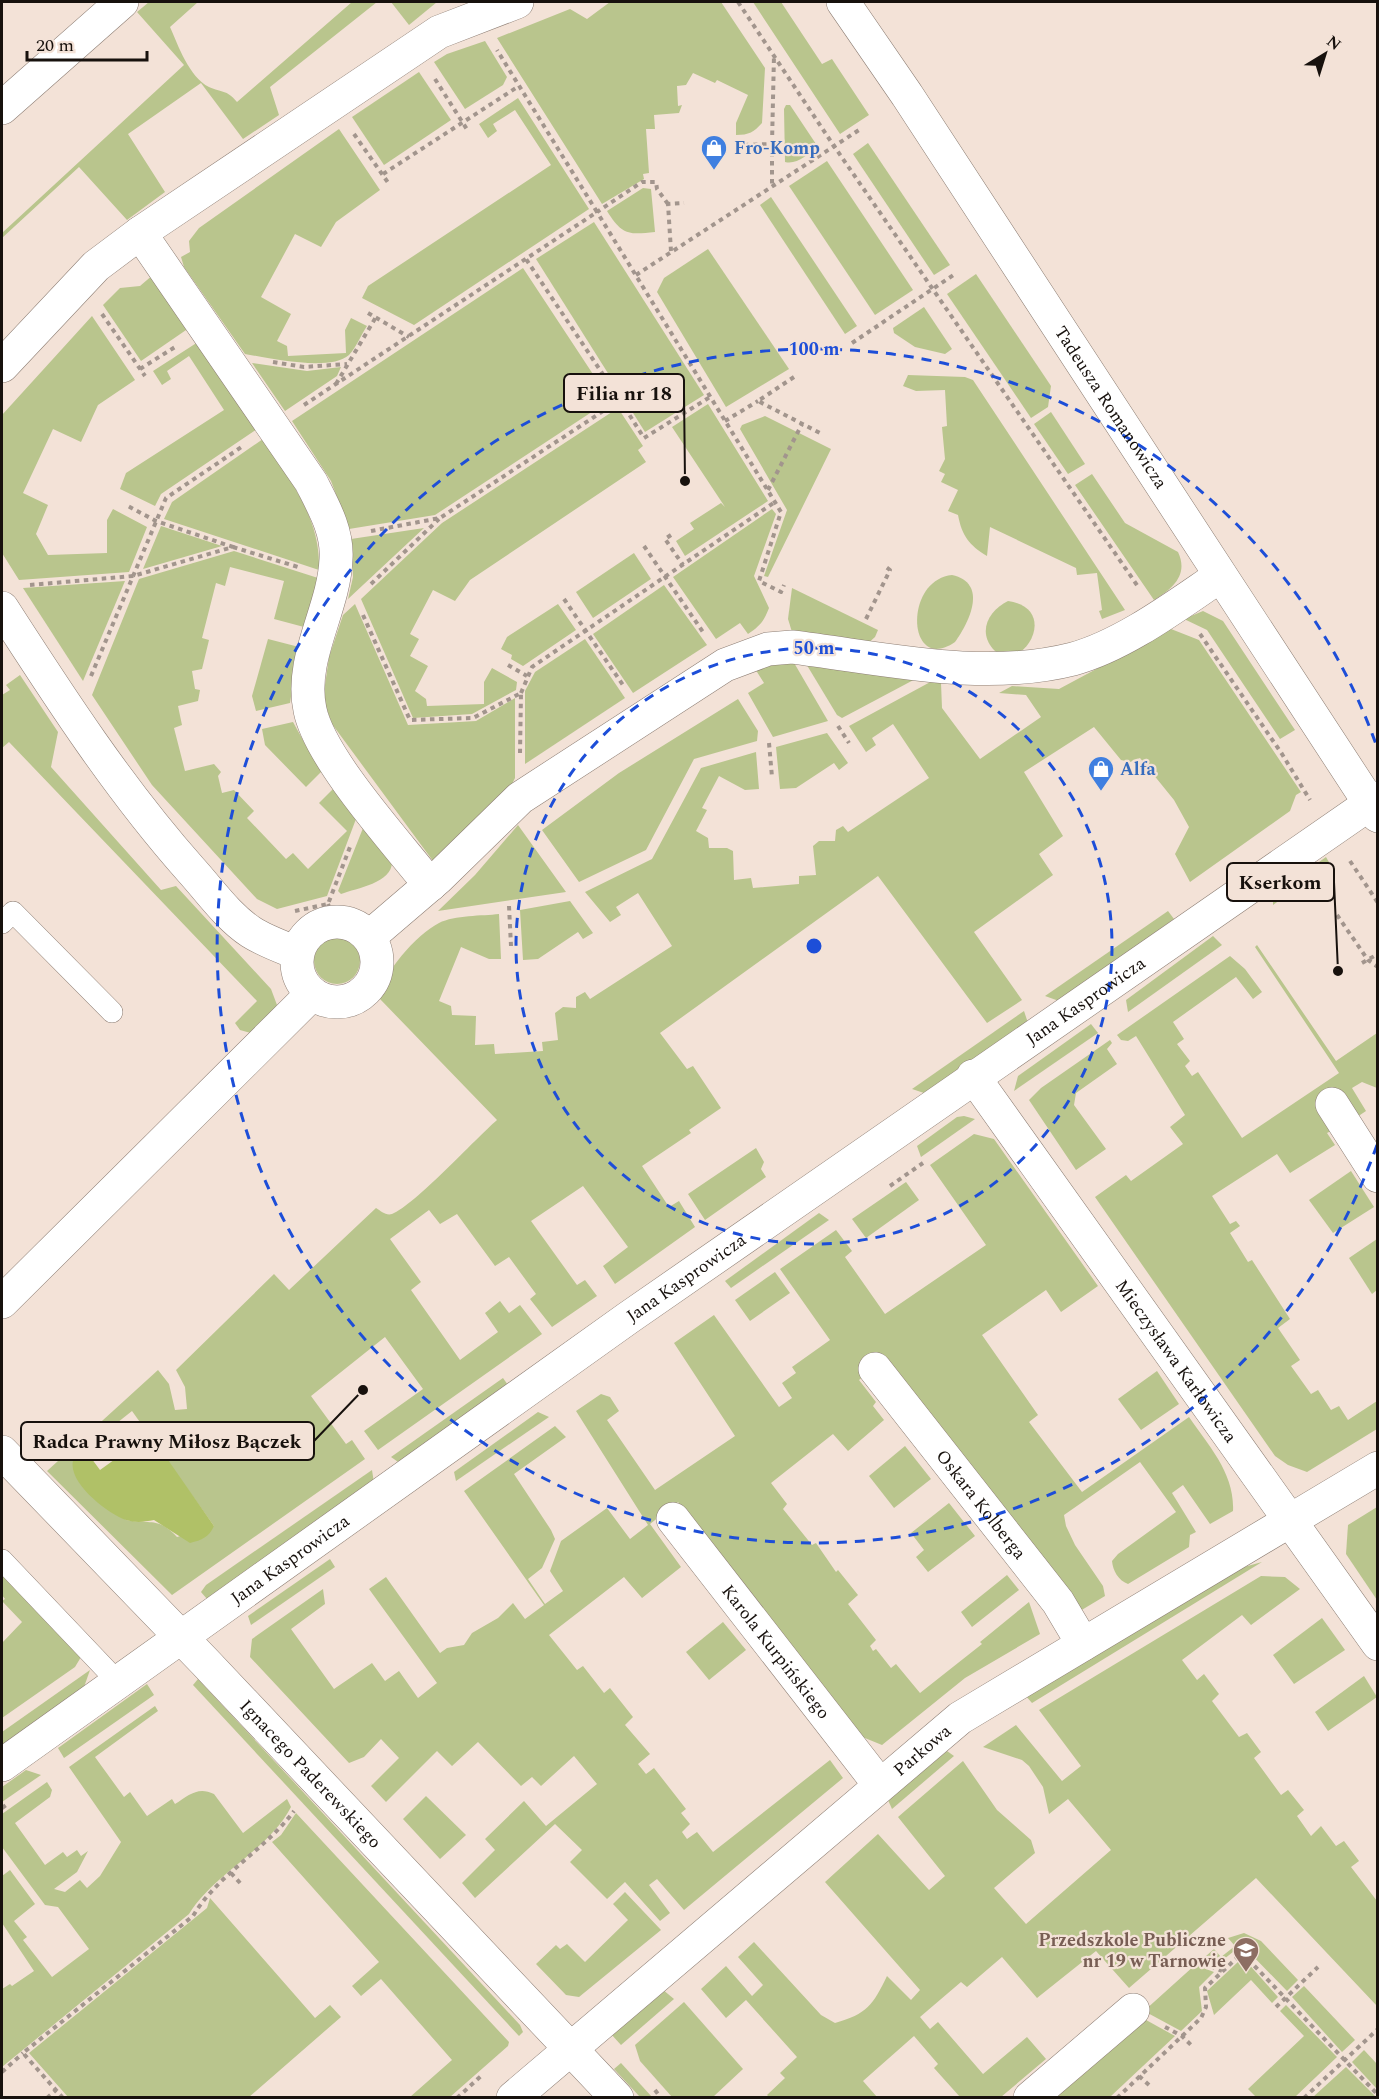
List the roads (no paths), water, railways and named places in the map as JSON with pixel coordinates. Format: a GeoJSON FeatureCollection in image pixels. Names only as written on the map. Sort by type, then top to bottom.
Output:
{"type":"FeatureCollection","features":[{"type":"Feature","properties":{"kind":"street"},"geometry":{"type":"LineString","coordinates":[[2,108],[122,2]]}},
{"type":"Feature","properties":{"kind":"street","name":"Tadeusza Romanowicza"},"geometry":{"type":"LineString","coordinates":[[843,2],[907,95],[1220,576],[1375,806]]}},
{"type":"Feature","properties":{"kind":"street"},"geometry":{"type":"LineString","coordinates":[[2,366],[96,266],[140,233],[439,32],[500,4]]}},
{"type":"Feature","properties":{"kind":"street"},"geometry":{"type":"LineString","coordinates":[[140,233],[311,482],[327,514],[335,537],[336,558],[312,658],[308,688],[310,711],[318,731],[339,768],[430,885]]}},
{"type":"Feature","properties":{"kind":"street"},"geometry":{"type":"LineString","coordinates":[[369,937],[430,885],[520,798],[725,665],[768,649],[792,647],[949,666],[1028,667],[1075,658],[1159,617],[1220,576]]}},
{"type":"Feature","properties":{"kind":"street"},"geometry":{"type":"LineString","coordinates":[[2,608],[61,699],[132,800],[183,861],[229,913],[251,932],[297,953]]}},
{"type":"Feature","properties":{"kind":"street","name":"Jana Kasprowicza"},"geometry":{"type":"LineString","coordinates":[[2,1765],[628,1318],[973,1077],[1330,831],[1375,806]]}},
{"type":"Feature","properties":{"kind":"street"},"geometry":{"type":"LineString","coordinates":[[331,912],[369,937],[378,961],[376,974],[361,994],[350,1000],[337,1002],[312,994],[299,976],[297,953],[310,931],[322,924],[331,912]]}},
{"type":"Feature","properties":{"kind":"street"},"geometry":{"type":"LineString","coordinates":[[2,1302],[312,994]]}},
{"type":"Feature","properties":{"kind":"street","name":"Mieczysława Karłowicza"},"geometry":{"type":"LineString","coordinates":[[973,1077],[1291,1520],[1377,1644]]}},
{"type":"Feature","properties":{"kind":"street"},"geometry":{"type":"LineString","coordinates":[[1332,1104],[1377,1176]]}},
{"type":"Feature","properties":{"kind":"street","name":"Oskara Kolberga"},"geometry":{"type":"LineString","coordinates":[[874,1369],[1058,1602],[1083,1644]]}},
{"type":"Feature","properties":{"kind":"street","name":"Ignacego Paderewskiego"},"geometry":{"type":"LineString","coordinates":[[2,1452],[182,1638],[617,2097]]}},
{"type":"Feature","properties":{"kind":"street","name":"Parkowa"},"geometry":{"type":"LineString","coordinates":[[513,2097],[879,1784],[960,1718],[1377,1468]]}},
{"type":"Feature","properties":{"kind":"street","name":"Karola Kurpińskiego"},"geometry":{"type":"LineString","coordinates":[[674,1519],[879,1784]]}},
{"type":"Feature","properties":{"kind":"street"},"geometry":{"type":"LineString","coordinates":[[1030,2097],[1132,2010]]}},
{"type":"Feature","properties":{"kind":"lane"},"geometry":{"type":"LineString","coordinates":[[2,923],[13,912],[112,1011]]}},
{"type":"Feature","properties":{"kind":"lane"},"geometry":{"type":"LineString","coordinates":[[2,1560],[118,1683]]}},
{"type":"Feature","properties":{"kind":"place","name":"Fro-Komp"},"geometry":{"type":"Point","coordinates":[714,171]}},
{"type":"Feature","properties":{"kind":"place","name":"Filia nr 18"},"geometry":{"type":"Point","coordinates":[685,481]}},
{"type":"Feature","properties":{"kind":"place","name":"Alfa"},"geometry":{"type":"Point","coordinates":[1101,792]}},
{"type":"Feature","properties":{"kind":"place","name":"Kserkom"},"geometry":{"type":"Point","coordinates":[1338,971]}},
{"type":"Feature","properties":{"kind":"place","name":"Radca Prawny Miłosz Bączek"},"geometry":{"type":"Point","coordinates":[363,1390]}},
{"type":"Feature","properties":{"kind":"place","name":"Przedszkole Publiczne nr 19 w Tarnowie"},"geometry":{"type":"Point","coordinates":[1246,1973]}}]}
